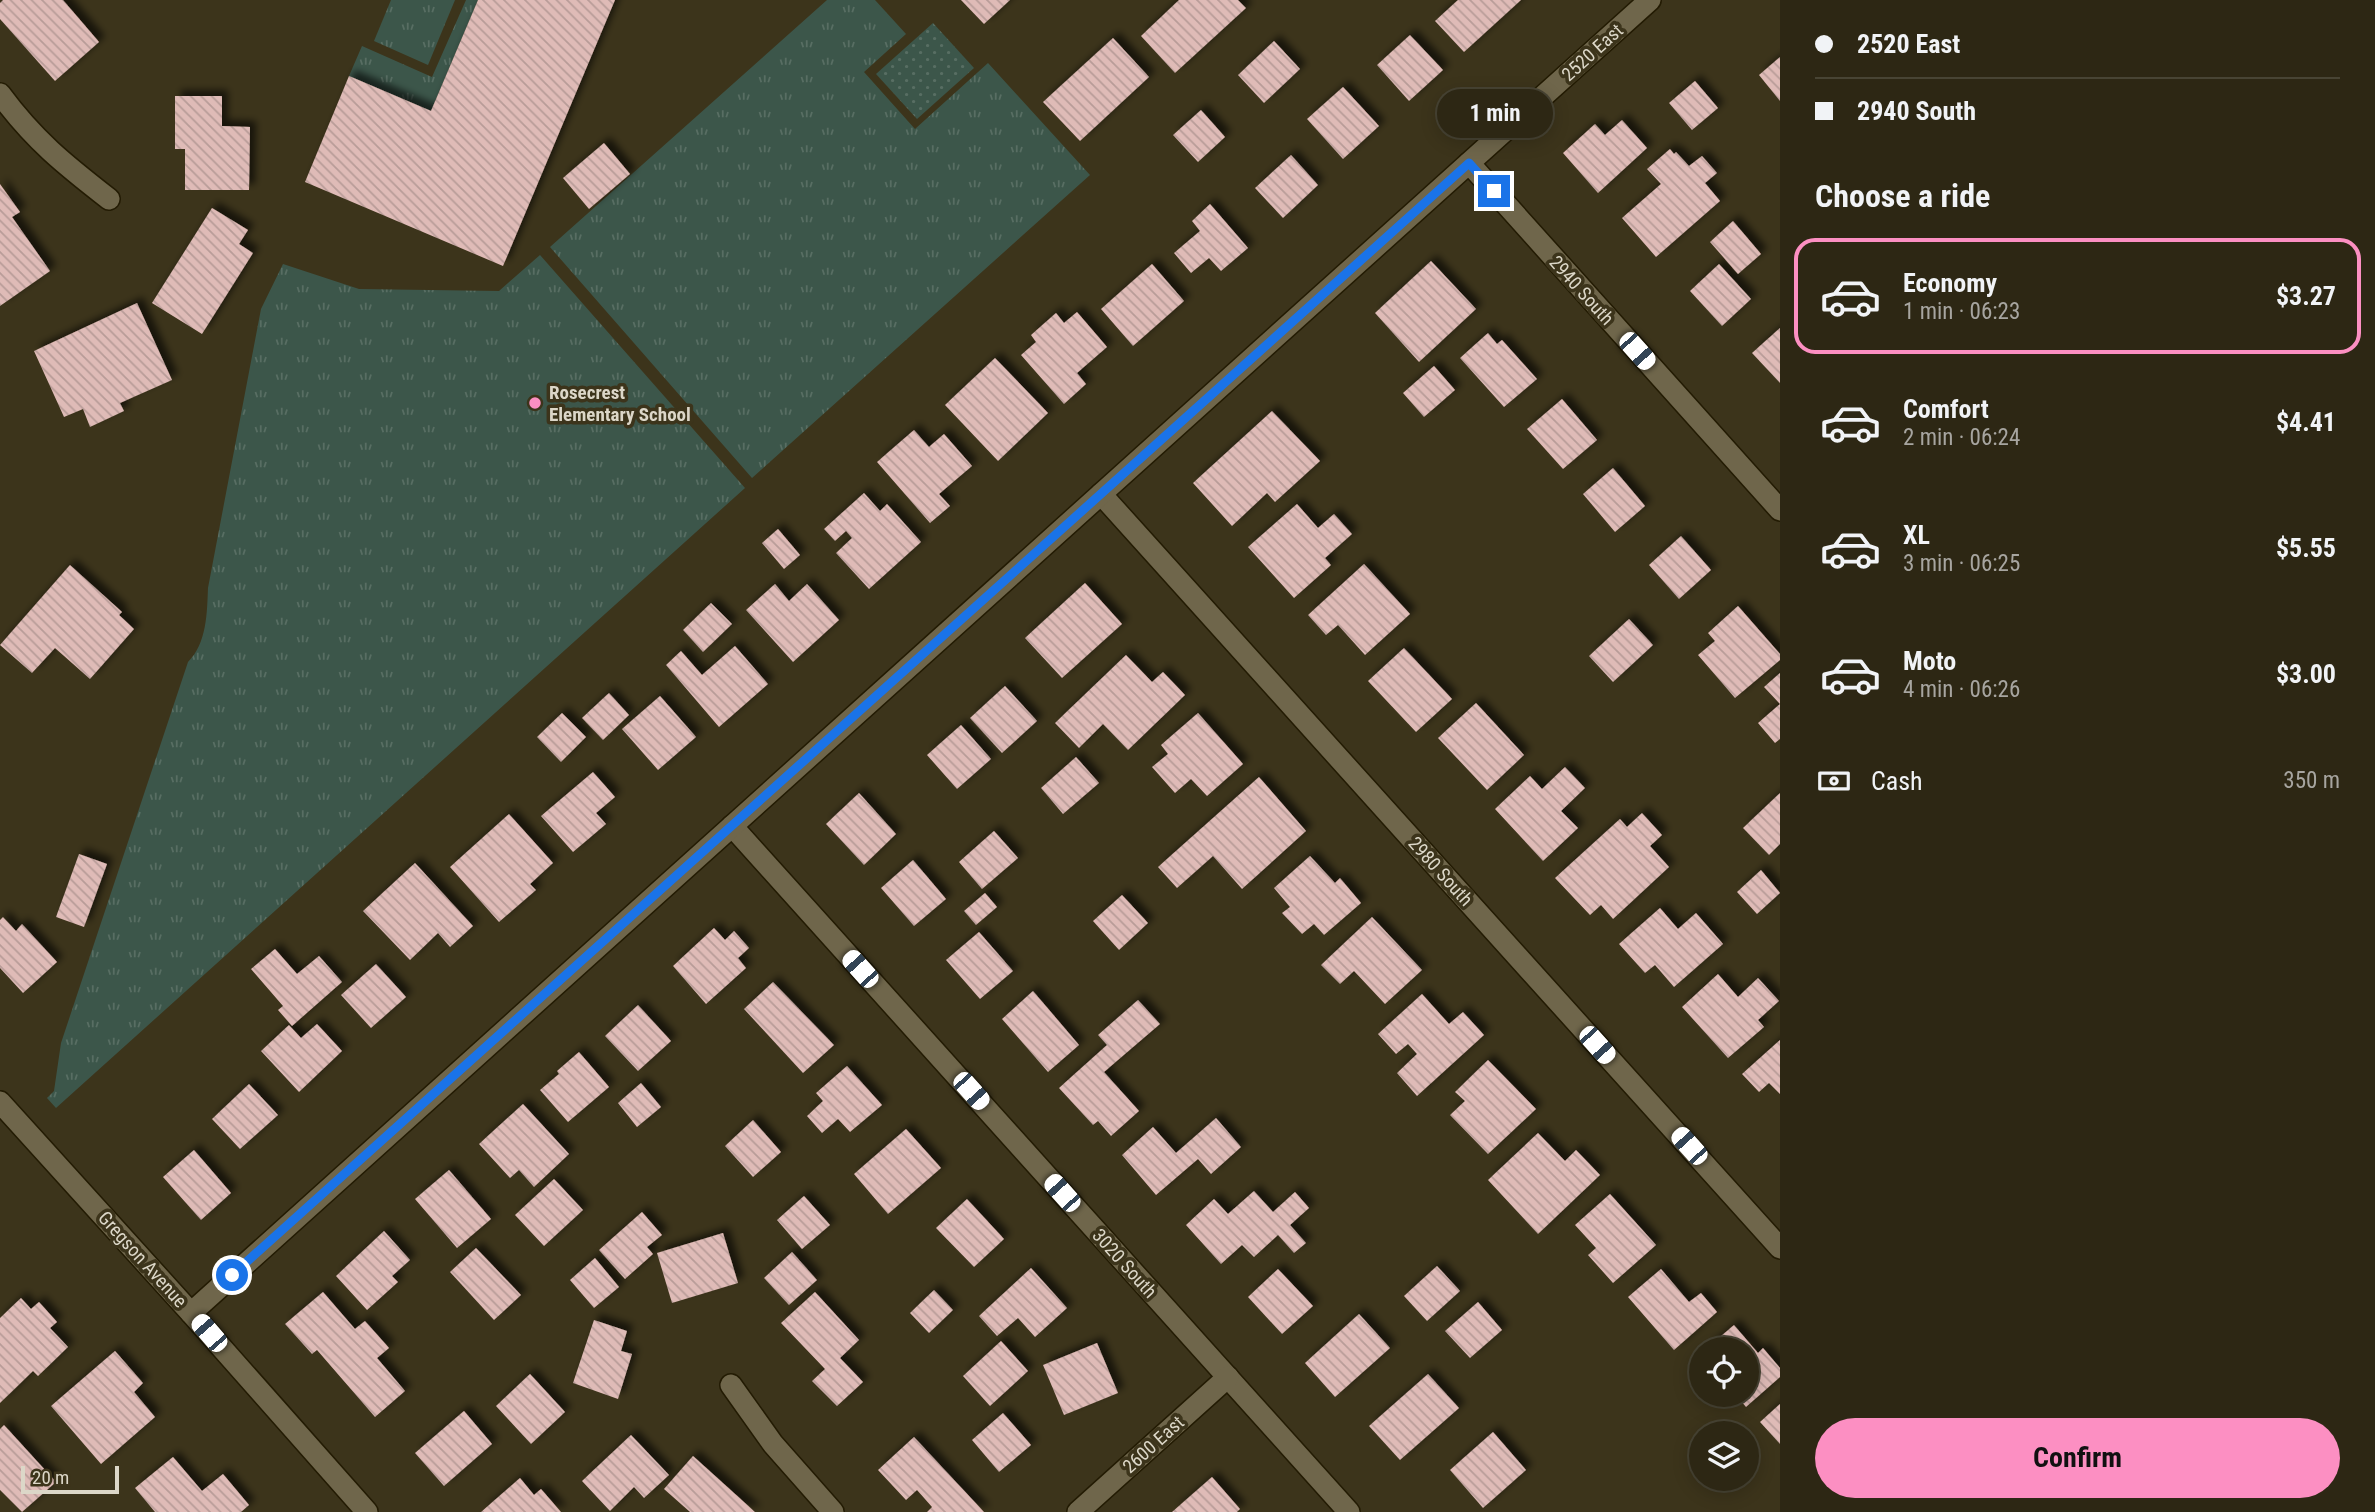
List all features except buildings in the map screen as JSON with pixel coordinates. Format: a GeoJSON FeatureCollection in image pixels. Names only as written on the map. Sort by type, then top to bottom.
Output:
{"type":"FeatureCollection","features":[{"type":"Feature","properties":{"kind":"street","name":"2520 East"},"geometry":{"type":"LineString","coordinates":[[191,1312],[1650,0]]}},
{"type":"Feature","properties":{"kind":"street"},"geometry":{"type":"LineString","coordinates":[[0,94],[29,131],[52,154],[109,199]]}},
{"type":"Feature","properties":{"kind":"street","name":"2940 South"},"geometry":{"type":"LineString","coordinates":[[1469,163],[1780,510]]}},
{"type":"Feature","properties":{"kind":"street","name":"2980 South"},"geometry":{"type":"LineString","coordinates":[[1101,494],[1780,1248]]}},
{"type":"Feature","properties":{"kind":"street","name":"3020 South"},"geometry":{"type":"LineString","coordinates":[[732,826],[1349,1512]]}},
{"type":"Feature","properties":{"kind":"street","name":"Gregson Avenue"},"geometry":{"type":"LineString","coordinates":[[0,1102],[191,1312],[367,1512]]}},
{"type":"Feature","properties":{"kind":"street","name":"2600 East"},"geometry":{"type":"LineString","coordinates":[[1078,1512],[1228,1377]]}},
{"type":"Feature","properties":{"kind":"street"},"geometry":{"type":"LineString","coordinates":[[731,1385],[773,1444],[833,1512]]}},
{"type":"Feature","properties":{"kind":"green space"},"geometry":{"type":"Polygon","coordinates":[[[391,0],[455,0],[428,65],[374,41],[391,0]]]}},
{"type":"Feature","properties":{"kind":"green space"},"geometry":{"type":"Polygon","coordinates":[[[466,0],[478,0],[431,111],[349,76],[362,46],[432,77],[466,0]]]}},
{"type":"Feature","properties":{"kind":"green space"},"geometry":{"type":"Polygon","coordinates":[[[827,0],[875,0],[906,34],[864,72],[915,129],[988,63],[1090,175],[752,478],[550,247],[827,0]]]}},
{"type":"Feature","properties":{"kind":"green space"},"geometry":{"type":"Polygon","coordinates":[[[933,23],[974,68],[917,119],[876,74],[933,23]]]}},
{"type":"Feature","properties":{"kind":"green space"},"geometry":{"type":"Polygon","coordinates":[[[540,255],[745,488],[56,1108],[47,1098],[54,1091],[61,1043],[188,662],[202,637],[208,588],[261,309],[283,264],[359,289],[499,291],[540,255]]]}},
{"type":"Feature","properties":{"kind":"place","name":"Rosecrest Elementary School"},"geometry":{"type":"Point","coordinates":[535,403]}},
{"type":"Feature","properties":{"kind":"route"},"geometry":{"type":"LineString","coordinates":[[232,1275],[1469,163],[1494,191]]}}]}
